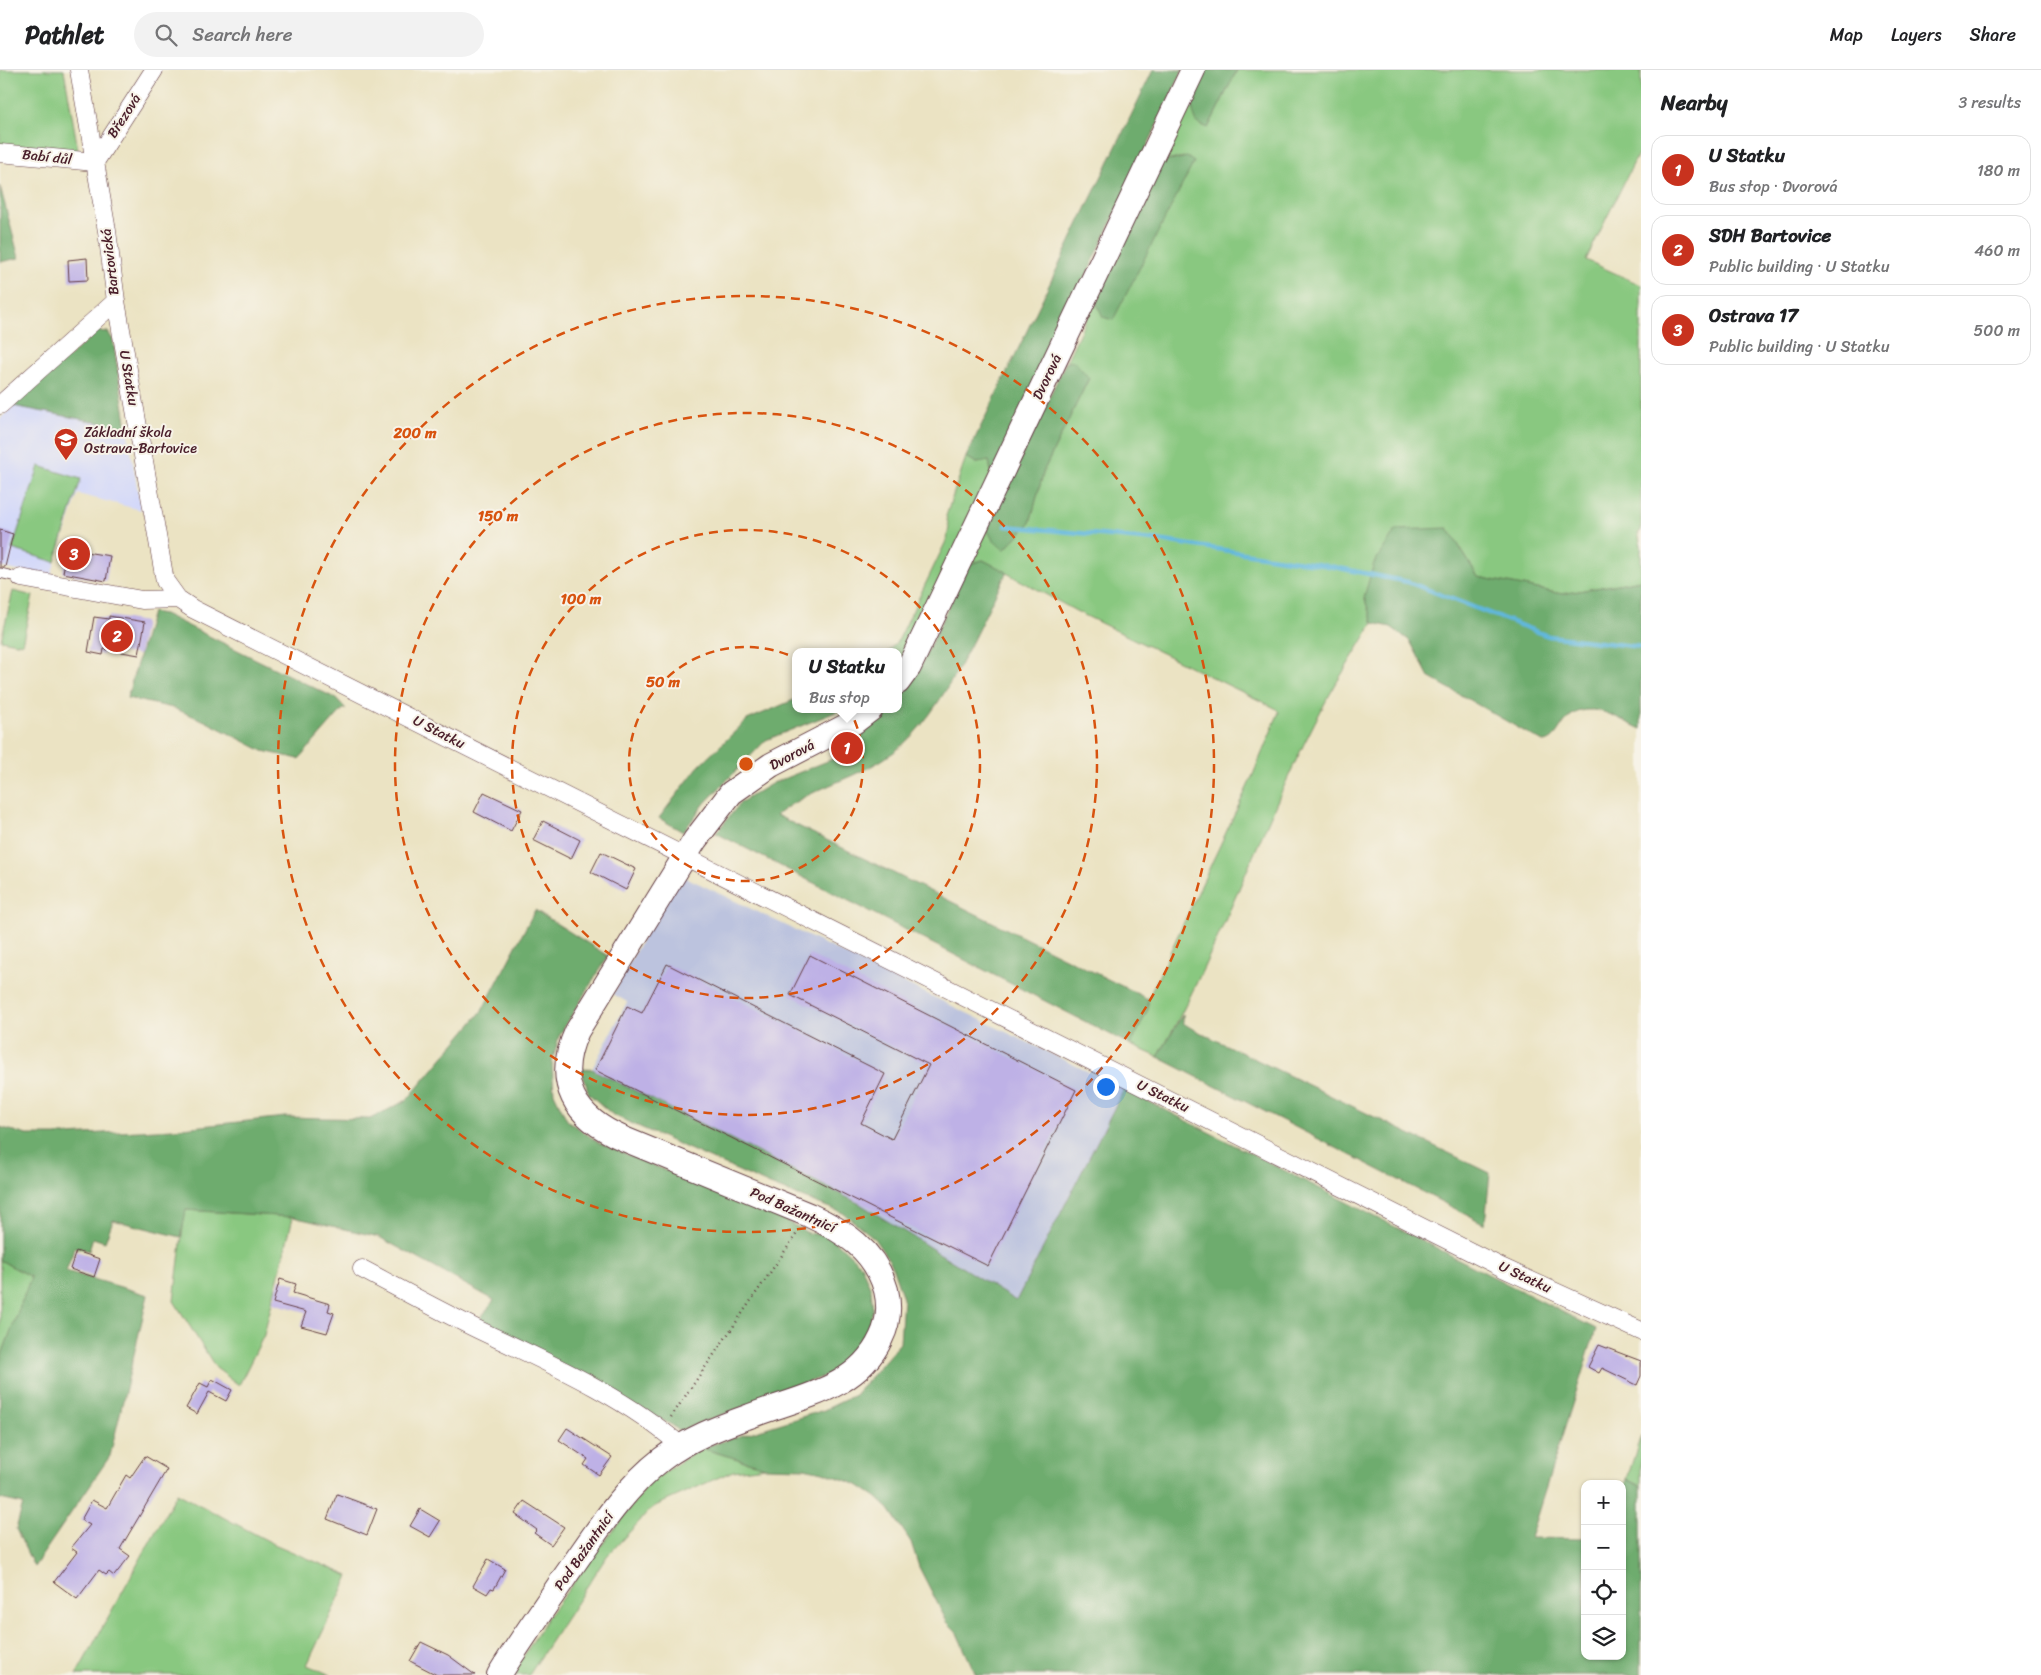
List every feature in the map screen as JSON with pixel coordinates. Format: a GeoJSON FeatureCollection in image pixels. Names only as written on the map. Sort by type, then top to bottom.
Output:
{"type":"FeatureCollection","features":[{"type":"Feature","properties":{"kind":"street","name":"Bartovická"},"geometry":{"type":"LineString","coordinates":[[0,404],[116,301],[79,70]]}},
{"type":"Feature","properties":{"kind":"street","name":"Březová"},"geometry":{"type":"LineString","coordinates":[[95,162],[154,70]]}},
{"type":"Feature","properties":{"kind":"street","name":"Dvorová"},"geometry":{"type":"LineString","coordinates":[[902,677],[909,667],[1194,70]]}},
{"type":"Feature","properties":{"kind":"street","name":"Babí důl"},"geometry":{"type":"LineString","coordinates":[[0,153],[95,162]]}},
{"type":"Feature","properties":{"kind":"street","name":"U Statku"},"geometry":{"type":"LineString","coordinates":[[116,301],[165,582],[178,599],[193,609],[1503,1268],[1641,1331]]}},
{"type":"Feature","properties":{"kind":"street"},"geometry":{"type":"LineString","coordinates":[[20,578],[142,600],[178,599]]}},
{"type":"Feature","properties":{"kind":"street","name":"Dvorová"},"geometry":{"type":"LineString","coordinates":[[684,856],[731,793],[771,765],[854,722],[866,713]]}},
{"type":"Feature","properties":{"kind":"street","name":"Pod Bažantnicí"},"geometry":{"type":"LineString","coordinates":[[499,1675],[602,1522],[644,1474],[681,1446],[712,1431],[825,1390],[845,1380],[869,1358],[884,1331],[889,1311],[888,1297],[878,1268],[867,1252],[834,1226],[612,1134],[584,1114],[571,1093],[568,1080],[567,1056],[577,1031],[684,856]]}},
{"type":"Feature","properties":{"kind":"street"},"geometry":{"type":"LineString","coordinates":[[362,1269],[474,1327],[567,1372],[662,1429],[681,1446]]}},
{"type":"Feature","properties":{"kind":"lane"},"geometry":{"type":"LineString","coordinates":[[0,573],[20,578]]}},
{"type":"Feature","properties":{"kind":"path"},"geometry":{"type":"LineString","coordinates":[[672,1414],[799,1232]]}},
{"type":"Feature","properties":{"kind":"shaded area","name":"Základní škola Ostrava-Bartovice"},"geometry":{"type":"Polygon","coordinates":[[[13,406],[127,428],[141,510],[78,494],[50,578],[0,567],[0,419],[13,406]]]}},
{"type":"Feature","properties":{"kind":"shaded area"},"geometry":{"type":"Polygon","coordinates":[[[677,873],[1124,1089],[1016,1302],[860,1204],[592,1069],[627,1002],[613,994],[677,873]]]}},
{"type":"Feature","properties":{"kind":"green space"},"geometry":{"type":"Polygon","coordinates":[[[0,70],[64,70],[79,155],[0,147],[0,70]]]}},
{"type":"Feature","properties":{"kind":"green space"},"geometry":{"type":"Polygon","coordinates":[[[1153,70],[1183,70],[992,476],[989,461],[977,463],[966,457],[1153,70]]]}},
{"type":"Feature","properties":{"kind":"green space"},"geometry":{"type":"Polygon","coordinates":[[[1205,70],[1237,70],[1208,128],[1197,123],[1192,102],[1195,90],[1205,70]]]}},
{"type":"Feature","properties":{"kind":"green space"},"geometry":{"type":"Polygon","coordinates":[[[1237,70],[1641,70],[1641,148],[1586,260],[1641,285],[1641,531],[1638,533],[1641,546],[1641,580],[1562,594],[1478,577],[1448,528],[1364,597],[1373,623],[1326,701],[1304,745],[1203,969],[1158,1057],[1131,1045],[1148,1009],[1148,999],[1252,777],[1279,712],[1275,708],[1076,611],[983,560],[969,564],[987,529],[1004,550],[1030,523],[1044,470],[1089,378],[1064,366],[1099,292],[1184,157],[1162,162],[1192,97],[1208,128],[1237,70]]]}},
{"type":"Feature","properties":{"kind":"green space"},"geometry":{"type":"Polygon","coordinates":[[[1187,157],[1194,162],[1113,320],[1103,317],[1096,302],[1099,292],[1162,162],[1187,157]]]}},
{"type":"Feature","properties":{"kind":"green space"},"geometry":{"type":"Polygon","coordinates":[[[0,186],[19,258],[0,262],[0,186]]]}},
{"type":"Feature","properties":{"kind":"green space"},"geometry":{"type":"Polygon","coordinates":[[[98,331],[108,332],[113,340],[127,428],[13,406],[98,331]]]}},
{"type":"Feature","properties":{"kind":"green space"},"geometry":{"type":"Polygon","coordinates":[[[1074,361],[1089,378],[1044,470],[1030,523],[1004,550],[993,540],[987,529],[1064,366],[1068,362],[1074,361]]]}},
{"type":"Feature","properties":{"kind":"green space"},"geometry":{"type":"Polygon","coordinates":[[[966,457],[977,463],[989,461],[992,476],[902,658],[902,648],[891,648],[899,639],[947,539],[949,527],[946,516],[966,457]]]}},
{"type":"Feature","properties":{"kind":"green space"},"geometry":{"type":"Polygon","coordinates":[[[39,466],[81,479],[55,562],[12,549],[39,466]]]}},
{"type":"Feature","properties":{"kind":"green space"},"geometry":{"type":"Polygon","coordinates":[[[1448,528],[1478,577],[1562,594],[1641,580],[1641,729],[1604,712],[1582,711],[1573,714],[1554,737],[1549,741],[1543,742],[1429,677],[1410,641],[1391,627],[1373,623],[1364,597],[1374,563],[1396,530],[1448,528]]]}},
{"type":"Feature","properties":{"kind":"green space"},"geometry":{"type":"Polygon","coordinates":[[[983,560],[1007,572],[958,668],[929,715],[913,735],[894,752],[865,769],[804,797],[776,815],[1148,999],[1148,1009],[1131,1045],[716,833],[741,802],[773,783],[845,754],[884,713],[902,713],[902,693],[919,669],[969,564],[983,560]]]}},
{"type":"Feature","properties":{"kind":"green space"},"geometry":{"type":"Polygon","coordinates":[[[13,591],[33,596],[22,644],[1,640],[13,591]]]}},
{"type":"Feature","properties":{"kind":"green space"},"geometry":{"type":"Polygon","coordinates":[[[152,612],[164,614],[337,699],[346,709],[343,709],[299,759],[263,751],[205,721],[173,708],[127,698],[152,612]]]}},
{"type":"Feature","properties":{"kind":"green space"},"geometry":{"type":"Polygon","coordinates":[[[792,701],[792,713],[833,713],[766,740],[705,803],[683,832],[659,818],[698,767],[747,720],[792,701]]]}},
{"type":"Feature","properties":{"kind":"green space"},"geometry":{"type":"Polygon","coordinates":[[[535,910],[608,956],[559,1036],[552,1063],[554,1093],[567,1120],[599,1143],[779,1217],[808,1233],[830,1236],[861,1265],[871,1289],[873,1310],[868,1329],[848,1360],[833,1373],[679,1431],[672,1425],[474,1327],[494,1300],[379,1237],[293,1217],[186,1210],[181,1237],[113,1220],[105,1242],[93,1238],[89,1251],[75,1247],[66,1271],[148,1295],[110,1456],[34,1567],[16,1529],[23,1504],[0,1499],[0,1360],[31,1277],[0,1260],[0,1127],[27,1135],[67,1135],[173,1129],[285,1117],[370,1119],[407,1100],[482,1011],[535,910]]]}},
{"type":"Feature","properties":{"kind":"green space"},"geometry":{"type":"Polygon","coordinates":[[[1183,1014],[1183,1023],[1191,1028],[1490,1173],[1485,1224],[1158,1057],[1183,1014]]]}},
{"type":"Feature","properties":{"kind":"green space"},"geometry":{"type":"Polygon","coordinates":[[[581,1068],[592,1069],[860,1204],[1016,1301],[1124,1089],[1596,1329],[1530,1538],[1581,1539],[1581,1660],[1626,1660],[1627,1479],[1641,1486],[1641,1675],[976,1675],[956,1631],[947,1622],[919,1567],[911,1542],[889,1509],[876,1497],[858,1485],[823,1472],[804,1468],[765,1467],[701,1448],[824,1410],[855,1395],[900,1343],[903,1298],[891,1263],[873,1237],[843,1213],[770,1185],[613,1115],[589,1094],[581,1068]]]}},
{"type":"Feature","properties":{"kind":"green space"},"geometry":{"type":"Polygon","coordinates":[[[185,1210],[293,1217],[264,1335],[239,1385],[216,1368],[174,1301],[185,1210]]]}},
{"type":"Feature","properties":{"kind":"green space"},"geometry":{"type":"Polygon","coordinates":[[[0,1260],[31,1277],[0,1360],[0,1260]]]}},
{"type":"Feature","properties":{"kind":"green space"},"geometry":{"type":"Polygon","coordinates":[[[1641,1435],[1641,1486],[1627,1479],[1641,1435]]]}},
{"type":"Feature","properties":{"kind":"green space"},"geometry":{"type":"Polygon","coordinates":[[[701,1448],[765,1467],[733,1471],[653,1507],[607,1556],[529,1675],[512,1675],[547,1618],[649,1483],[701,1448]]]}},
{"type":"Feature","properties":{"kind":"green space"},"geometry":{"type":"Polygon","coordinates":[[[177,1493],[274,1544],[349,1576],[307,1665],[331,1675],[76,1675],[177,1493]]]}},
{"type":"Feature","properties":{"kind":"building"},"geometry":{"type":"Polygon","coordinates":[[[87,258],[88,280],[69,281],[68,260],[87,258]]]}},
{"type":"Feature","properties":{"kind":"building"},"geometry":{"type":"Polygon","coordinates":[[[0,530],[13,534],[5,567],[0,567],[0,530]]]}},
{"type":"Feature","properties":{"kind":"building"},"geometry":{"type":"Polygon","coordinates":[[[67,549],[110,556],[106,581],[63,573],[67,549]]]}},
{"type":"Feature","properties":{"kind":"building"},"geometry":{"type":"Polygon","coordinates":[[[109,616],[145,622],[139,655],[104,649],[103,655],[88,652],[94,617],[109,619],[109,616]]]}},
{"type":"Feature","properties":{"kind":"building"},"geometry":{"type":"Polygon","coordinates":[[[484,792],[522,810],[511,831],[474,812],[484,792]]]}},
{"type":"Feature","properties":{"kind":"building"},"geometry":{"type":"Polygon","coordinates":[[[543,821],[580,840],[571,859],[533,840],[543,821]]]}},
{"type":"Feature","properties":{"kind":"building"},"geometry":{"type":"Polygon","coordinates":[[[601,852],[636,869],[626,890],[591,872],[601,852]]]}},
{"type":"Feature","properties":{"kind":"building"},"geometry":{"type":"Polygon","coordinates":[[[810,955],[1076,1090],[988,1266],[595,1070],[627,1006],[642,1013],[667,964],[885,1074],[861,1123],[892,1139],[929,1065],[790,995],[810,955]]]}},
{"type":"Feature","properties":{"kind":"building"},"geometry":{"type":"Polygon","coordinates":[[[76,1251],[100,1259],[94,1277],[70,1269],[76,1251]]]}},
{"type":"Feature","properties":{"kind":"building"},"geometry":{"type":"Polygon","coordinates":[[[280,1279],[296,1284],[293,1293],[330,1304],[328,1311],[334,1313],[327,1333],[301,1326],[306,1312],[273,1303],[280,1279]]]}},
{"type":"Feature","properties":{"kind":"building"},"geometry":{"type":"Polygon","coordinates":[[[1599,1345],[1641,1361],[1641,1376],[1637,1385],[1602,1368],[1599,1373],[1588,1367],[1599,1345]]]}},
{"type":"Feature","properties":{"kind":"building"},"geometry":{"type":"Polygon","coordinates":[[[212,1379],[232,1390],[226,1401],[209,1392],[197,1414],[186,1408],[200,1383],[208,1387],[212,1379]]]}},
{"type":"Feature","properties":{"kind":"building"},"geometry":{"type":"Polygon","coordinates":[[[567,1428],[612,1457],[599,1475],[584,1465],[588,1459],[559,1440],[567,1428]]]}},
{"type":"Feature","properties":{"kind":"building"},"geometry":{"type":"Polygon","coordinates":[[[145,1456],[167,1469],[120,1549],[130,1556],[114,1576],[109,1572],[106,1575],[99,1570],[77,1599],[54,1582],[77,1552],[71,1548],[90,1525],[81,1520],[92,1500],[107,1508],[126,1475],[130,1478],[145,1456]]]}},
{"type":"Feature","properties":{"kind":"building"},"geometry":{"type":"Polygon","coordinates":[[[337,1494],[377,1509],[367,1535],[327,1519],[337,1494]]]}},
{"type":"Feature","properties":{"kind":"building"},"geometry":{"type":"Polygon","coordinates":[[[524,1501],[564,1527],[551,1545],[534,1533],[537,1530],[515,1514],[524,1501]]]}},
{"type":"Feature","properties":{"kind":"building"},"geometry":{"type":"Polygon","coordinates":[[[420,1509],[440,1521],[430,1537],[410,1526],[420,1509]]]}},
{"type":"Feature","properties":{"kind":"building"},"geometry":{"type":"Polygon","coordinates":[[[488,1559],[505,1569],[494,1589],[491,1588],[487,1594],[473,1586],[488,1559]]]}},
{"type":"Feature","properties":{"kind":"building"},"geometry":{"type":"Polygon","coordinates":[[[421,1642],[448,1655],[475,1675],[437,1675],[410,1661],[421,1642]]]}},
{"type":"Feature","properties":{"kind":"waterway"},"geometry":{"type":"LineString","coordinates":[[1006,526],[1164,541],[1329,566],[1408,582],[1548,636],[1641,647]]}},
{"type":"Feature","properties":{"kind":"place","name":"Základní škola Ostrava-Bartovice"},"geometry":{"type":"Point","coordinates":[66,461]}},
{"type":"Feature","properties":{"kind":"place","name":"Ostrava 17"},"geometry":{"type":"Point","coordinates":[74,554]}},
{"type":"Feature","properties":{"kind":"place","name":"SDH Bartovice"},"geometry":{"type":"Point","coordinates":[117,636]}},
{"type":"Feature","properties":{"kind":"place","name":"U Statku"},"geometry":{"type":"Point","coordinates":[847,748]}}]}
